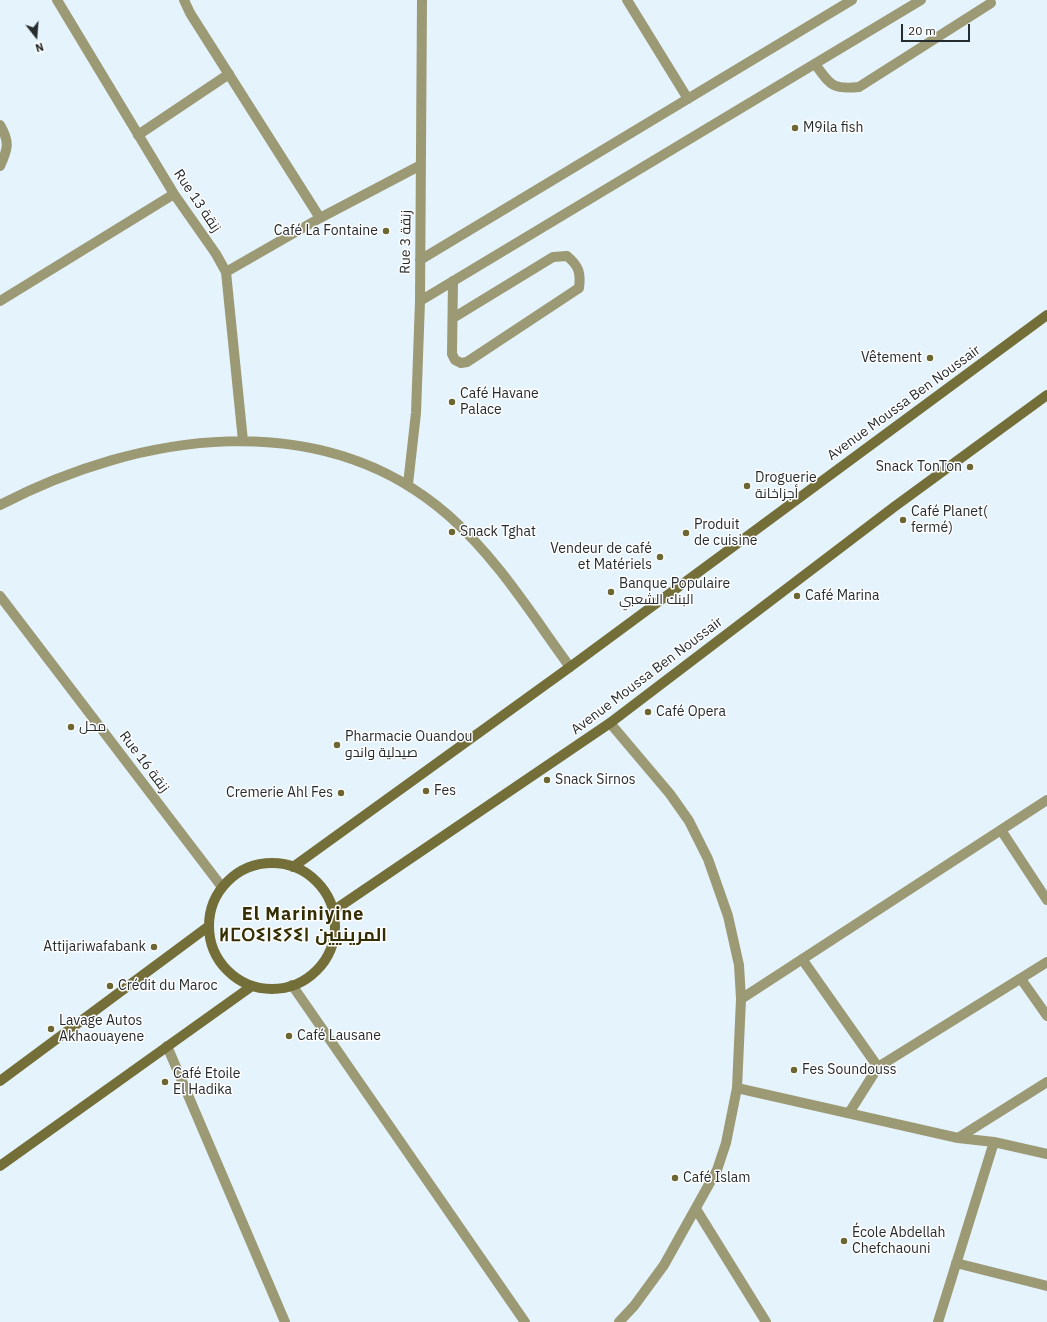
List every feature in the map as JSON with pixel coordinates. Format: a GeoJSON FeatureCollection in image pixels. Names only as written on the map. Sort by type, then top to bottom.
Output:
{"type":"FeatureCollection","features":[{"type":"Feature","properties":{"kind":"street","name":"Rue 13 زنقة"},"geometry":{"type":"LineString","coordinates":[[57,0],[174,194],[216,254],[226,272],[243,441]]}},
{"type":"Feature","properties":{"kind":"street"},"geometry":{"type":"LineString","coordinates":[[184,0],[320,218]]}},
{"type":"Feature","properties":{"kind":"street","name":"Rue 3 زنقة"},"geometry":{"type":"LineString","coordinates":[[408,484],[416,413],[420,301],[422,0]]}},
{"type":"Feature","properties":{"kind":"street"},"geometry":{"type":"LineString","coordinates":[[627,0],[688,99]]}},
{"type":"Feature","properties":{"kind":"street"},"geometry":{"type":"LineString","coordinates":[[420,260],[852,0]]}},
{"type":"Feature","properties":{"kind":"street"},"geometry":{"type":"LineString","coordinates":[[420,301],[921,0]]}},
{"type":"Feature","properties":{"kind":"street"},"geometry":{"type":"LineString","coordinates":[[814,64],[831,85],[844,88],[859,87],[991,3]]}},
{"type":"Feature","properties":{"kind":"street"},"geometry":{"type":"LineString","coordinates":[[138,135],[229,74]]}},
{"type":"Feature","properties":{"kind":"street"},"geometry":{"type":"LineString","coordinates":[[0,125],[6,136],[7,151],[0,166]]}},
{"type":"Feature","properties":{"kind":"street"},"geometry":{"type":"LineString","coordinates":[[226,272],[320,218],[421,165]]}},
{"type":"Feature","properties":{"kind":"street"},"geometry":{"type":"LineString","coordinates":[[0,301],[174,194]]}},
{"type":"Feature","properties":{"kind":"street"},"geometry":{"type":"LineString","coordinates":[[453,281],[452,354],[455,360],[461,363],[467,362],[579,288],[581,276],[576,264],[567,256],[554,257],[453,318]]}},
{"type":"Feature","properties":{"kind":"street","name":"Avenue Moussa Ben Noussair"},"geometry":{"type":"LineString","coordinates":[[293,867],[570,667],[1047,314]]}},
{"type":"Feature","properties":{"kind":"street","name":"Avenue Moussa Ben Noussair"},"geometry":{"type":"LineString","coordinates":[[333,911],[610,723],[894,507],[1047,395]]}},
{"type":"Feature","properties":{"kind":"street"},"geometry":{"type":"LineString","coordinates":[[0,505],[67,475],[128,455],[196,444],[243,441],[278,443],[322,450],[373,466],[408,484],[448,514],[484,549],[570,667]]}},
{"type":"Feature","properties":{"kind":"street","name":"Rue 16 زنقة"},"geometry":{"type":"LineString","coordinates":[[0,596],[222,887]]}},
{"type":"Feature","properties":{"kind":"street"},"geometry":{"type":"LineString","coordinates":[[610,723],[670,794],[689,820],[708,859],[728,916],[739,965],[741,999],[737,1088],[726,1143],[717,1170],[664,1264],[634,1306],[619,1322]]}},
{"type":"Feature","properties":{"kind":"street"},"geometry":{"type":"LineString","coordinates":[[741,999],[1047,800]]}},
{"type":"Feature","properties":{"kind":"street"},"geometry":{"type":"LineString","coordinates":[[1001,830],[1047,900]]}},
{"type":"Feature","properties":{"kind":"street"},"geometry":{"type":"LineString","coordinates":[[276,863],[293,867],[303,871],[319,884],[325,892],[333,911],[335,921],[333,942],[327,956],[310,976],[292,986],[272,989],[252,986],[235,977],[222,965],[214,950],[209,926],[211,909],[222,887],[234,876],[250,867],[276,863]]}},
{"type":"Feature","properties":{"kind":"street"},"geometry":{"type":"LineString","coordinates":[[0,1081],[209,926]]}},
{"type":"Feature","properties":{"kind":"street"},"geometry":{"type":"LineString","coordinates":[[802,959],[878,1067]]}},
{"type":"Feature","properties":{"kind":"street"},"geometry":{"type":"LineString","coordinates":[[849,1113],[878,1067],[1047,962]]}},
{"type":"Feature","properties":{"kind":"street"},"geometry":{"type":"LineString","coordinates":[[1021,979],[1047,1016]]}},
{"type":"Feature","properties":{"kind":"street"},"geometry":{"type":"LineString","coordinates":[[0,1166],[252,986]]}},
{"type":"Feature","properties":{"kind":"street"},"geometry":{"type":"LineString","coordinates":[[292,986],[525,1322]]}},
{"type":"Feature","properties":{"kind":"street"},"geometry":{"type":"LineString","coordinates":[[167,1046],[286,1322]]}},
{"type":"Feature","properties":{"kind":"street"},"geometry":{"type":"LineString","coordinates":[[958,1138],[1047,1082]]}},
{"type":"Feature","properties":{"kind":"street"},"geometry":{"type":"LineString","coordinates":[[737,1088],[958,1138],[994,1142],[1047,1154]]}},
{"type":"Feature","properties":{"kind":"street"},"geometry":{"type":"LineString","coordinates":[[938,1322],[994,1142]]}},
{"type":"Feature","properties":{"kind":"street"},"geometry":{"type":"LineString","coordinates":[[696,1209],[766,1322]]}},
{"type":"Feature","properties":{"kind":"street"},"geometry":{"type":"LineString","coordinates":[[956,1263],[1047,1286]]}},
{"type":"Feature","properties":{"kind":"place","name":"M9ila fish"},"geometry":{"type":"Point","coordinates":[795,128]}},
{"type":"Feature","properties":{"kind":"place","name":"Café La Fontaine"},"geometry":{"type":"Point","coordinates":[386,231]}},
{"type":"Feature","properties":{"kind":"place","name":"Vêtement"},"geometry":{"type":"Point","coordinates":[930,358]}},
{"type":"Feature","properties":{"kind":"place","name":"Café Havane Palace"},"geometry":{"type":"Point","coordinates":[452,402]}},
{"type":"Feature","properties":{"kind":"place","name":"Snack TonTon"},"geometry":{"type":"Point","coordinates":[970,467]}},
{"type":"Feature","properties":{"kind":"place","name":"Droguerie أجزاخانة"},"geometry":{"type":"Point","coordinates":[747,486]}},
{"type":"Feature","properties":{"kind":"place","name":"Café Planet( fermé)"},"geometry":{"type":"Point","coordinates":[903,520]}},
{"type":"Feature","properties":{"kind":"place","name":"Snack Tghat"},"geometry":{"type":"Point","coordinates":[452,532]}},
{"type":"Feature","properties":{"kind":"place","name":"Produit de cuisine"},"geometry":{"type":"Point","coordinates":[686,533]}},
{"type":"Feature","properties":{"kind":"place","name":"Vendeur de café et Matériels"},"geometry":{"type":"Point","coordinates":[660,557]}},
{"type":"Feature","properties":{"kind":"place","name":"Banque Populaire البنك الشعبي"},"geometry":{"type":"Point","coordinates":[611,592]}},
{"type":"Feature","properties":{"kind":"place","name":"Café Marina"},"geometry":{"type":"Point","coordinates":[797,596]}},
{"type":"Feature","properties":{"kind":"place","name":"Café Opera"},"geometry":{"type":"Point","coordinates":[648,712]}},
{"type":"Feature","properties":{"kind":"place","name":"محل"},"geometry":{"type":"Point","coordinates":[71,727]}},
{"type":"Feature","properties":{"kind":"place","name":"Pharmacie Ouandou صيدلية واندو"},"geometry":{"type":"Point","coordinates":[337,745]}},
{"type":"Feature","properties":{"kind":"place","name":"Snack Sirnos"},"geometry":{"type":"Point","coordinates":[547,780]}},
{"type":"Feature","properties":{"kind":"place","name":"Fes"},"geometry":{"type":"Point","coordinates":[426,791]}},
{"type":"Feature","properties":{"kind":"place","name":"Cremerie Ahl Fes"},"geometry":{"type":"Point","coordinates":[341,793]}},
{"type":"Feature","properties":{"kind":"place","name":"Attijariwafabank"},"geometry":{"type":"Point","coordinates":[154,947]}},
{"type":"Feature","properties":{"kind":"place","name":"Crédit du Maroc"},"geometry":{"type":"Point","coordinates":[110,986]}},
{"type":"Feature","properties":{"kind":"place","name":"Lavage Autos Akhaouayene"},"geometry":{"type":"Point","coordinates":[51,1029]}},
{"type":"Feature","properties":{"kind":"place","name":"Café Lausane"},"geometry":{"type":"Point","coordinates":[289,1036]}},
{"type":"Feature","properties":{"kind":"place","name":"Fes Soundouss"},"geometry":{"type":"Point","coordinates":[794,1070]}},
{"type":"Feature","properties":{"kind":"place","name":"Café Etoile El Hadika"},"geometry":{"type":"Point","coordinates":[165,1082]}},
{"type":"Feature","properties":{"kind":"place","name":"Café Islam"},"geometry":{"type":"Point","coordinates":[675,1178]}},
{"type":"Feature","properties":{"kind":"place","name":"École Abdellah Chefchaouni"},"geometry":{"type":"Point","coordinates":[844,1241]}},
{"type":"Feature","properties":{"kind":"district","name":"El Mariniyine ⵍⵎⵔⵉⵏⵉⵢⵉⵏ المرينيين"},"geometry":{"type":"Point","coordinates":[303,925]}}]}
